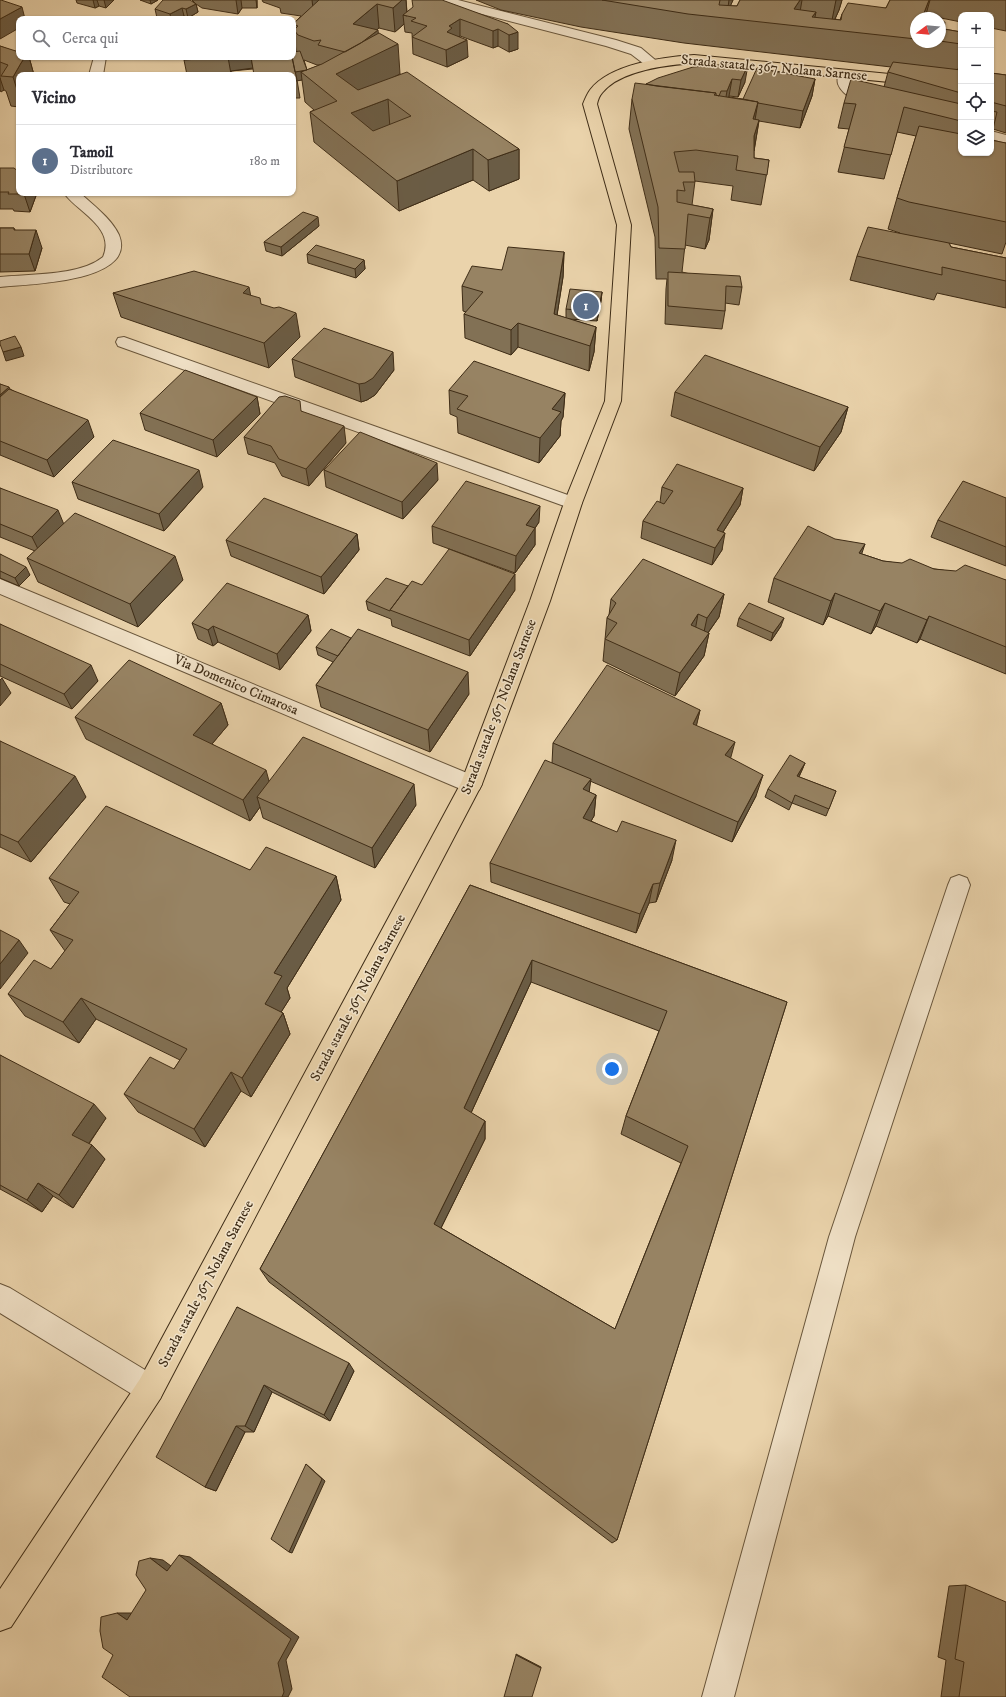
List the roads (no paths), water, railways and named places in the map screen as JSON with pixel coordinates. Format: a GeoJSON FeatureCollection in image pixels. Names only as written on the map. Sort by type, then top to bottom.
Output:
{"type":"FeatureCollection","features":[{"type":"Feature","properties":{"kind":"main road","name":"Strada statale 367 Nolana Sarnese"},"geometry":{"type":"LineString","coordinates":[[0,1616],[150,1389],[471,784],[540,600],[573,503],[613,402],[624,225],[590,104],[596,92],[608,81],[629,71],[672,60],[694,59],[958,85]]}},
{"type":"Feature","properties":{"kind":"street"},"geometry":{"type":"LineString","coordinates":[[443,0],[611,43],[636,51],[653,64]]}},
{"type":"Feature","properties":{"kind":"street"},"geometry":{"type":"LineString","coordinates":[[97,72],[99,60]]}},
{"type":"Feature","properties":{"kind":"street"},"geometry":{"type":"LineString","coordinates":[[844,74],[845,84],[854,95],[871,104],[886,108]]}},
{"type":"Feature","properties":{"kind":"street"},"geometry":{"type":"LineString","coordinates":[[994,136],[1006,139]]}},
{"type":"Feature","properties":{"kind":"street"},"geometry":{"type":"LineString","coordinates":[[0,282],[73,274],[93,268],[107,261],[112,252],[114,243],[111,235],[106,227],[74,196]]}},
{"type":"Feature","properties":{"kind":"street"},"geometry":{"type":"LineString","coordinates":[[124,342],[573,503]]}},
{"type":"Feature","properties":{"kind":"street","name":"Via Domenico Cimarosa"},"geometry":{"type":"LineString","coordinates":[[0,586],[471,784]]}},
{"type":"Feature","properties":{"kind":"street"},"geometry":{"type":"LineString","coordinates":[[718,1697],[842,1237],[959,885]]}},
{"type":"Feature","properties":{"kind":"street"},"geometry":{"type":"LineString","coordinates":[[0,1298],[150,1389]]}},
{"type":"Feature","properties":{"kind":"place","name":"Tamoil"},"geometry":{"type":"Point","coordinates":[586,306]}}]}
